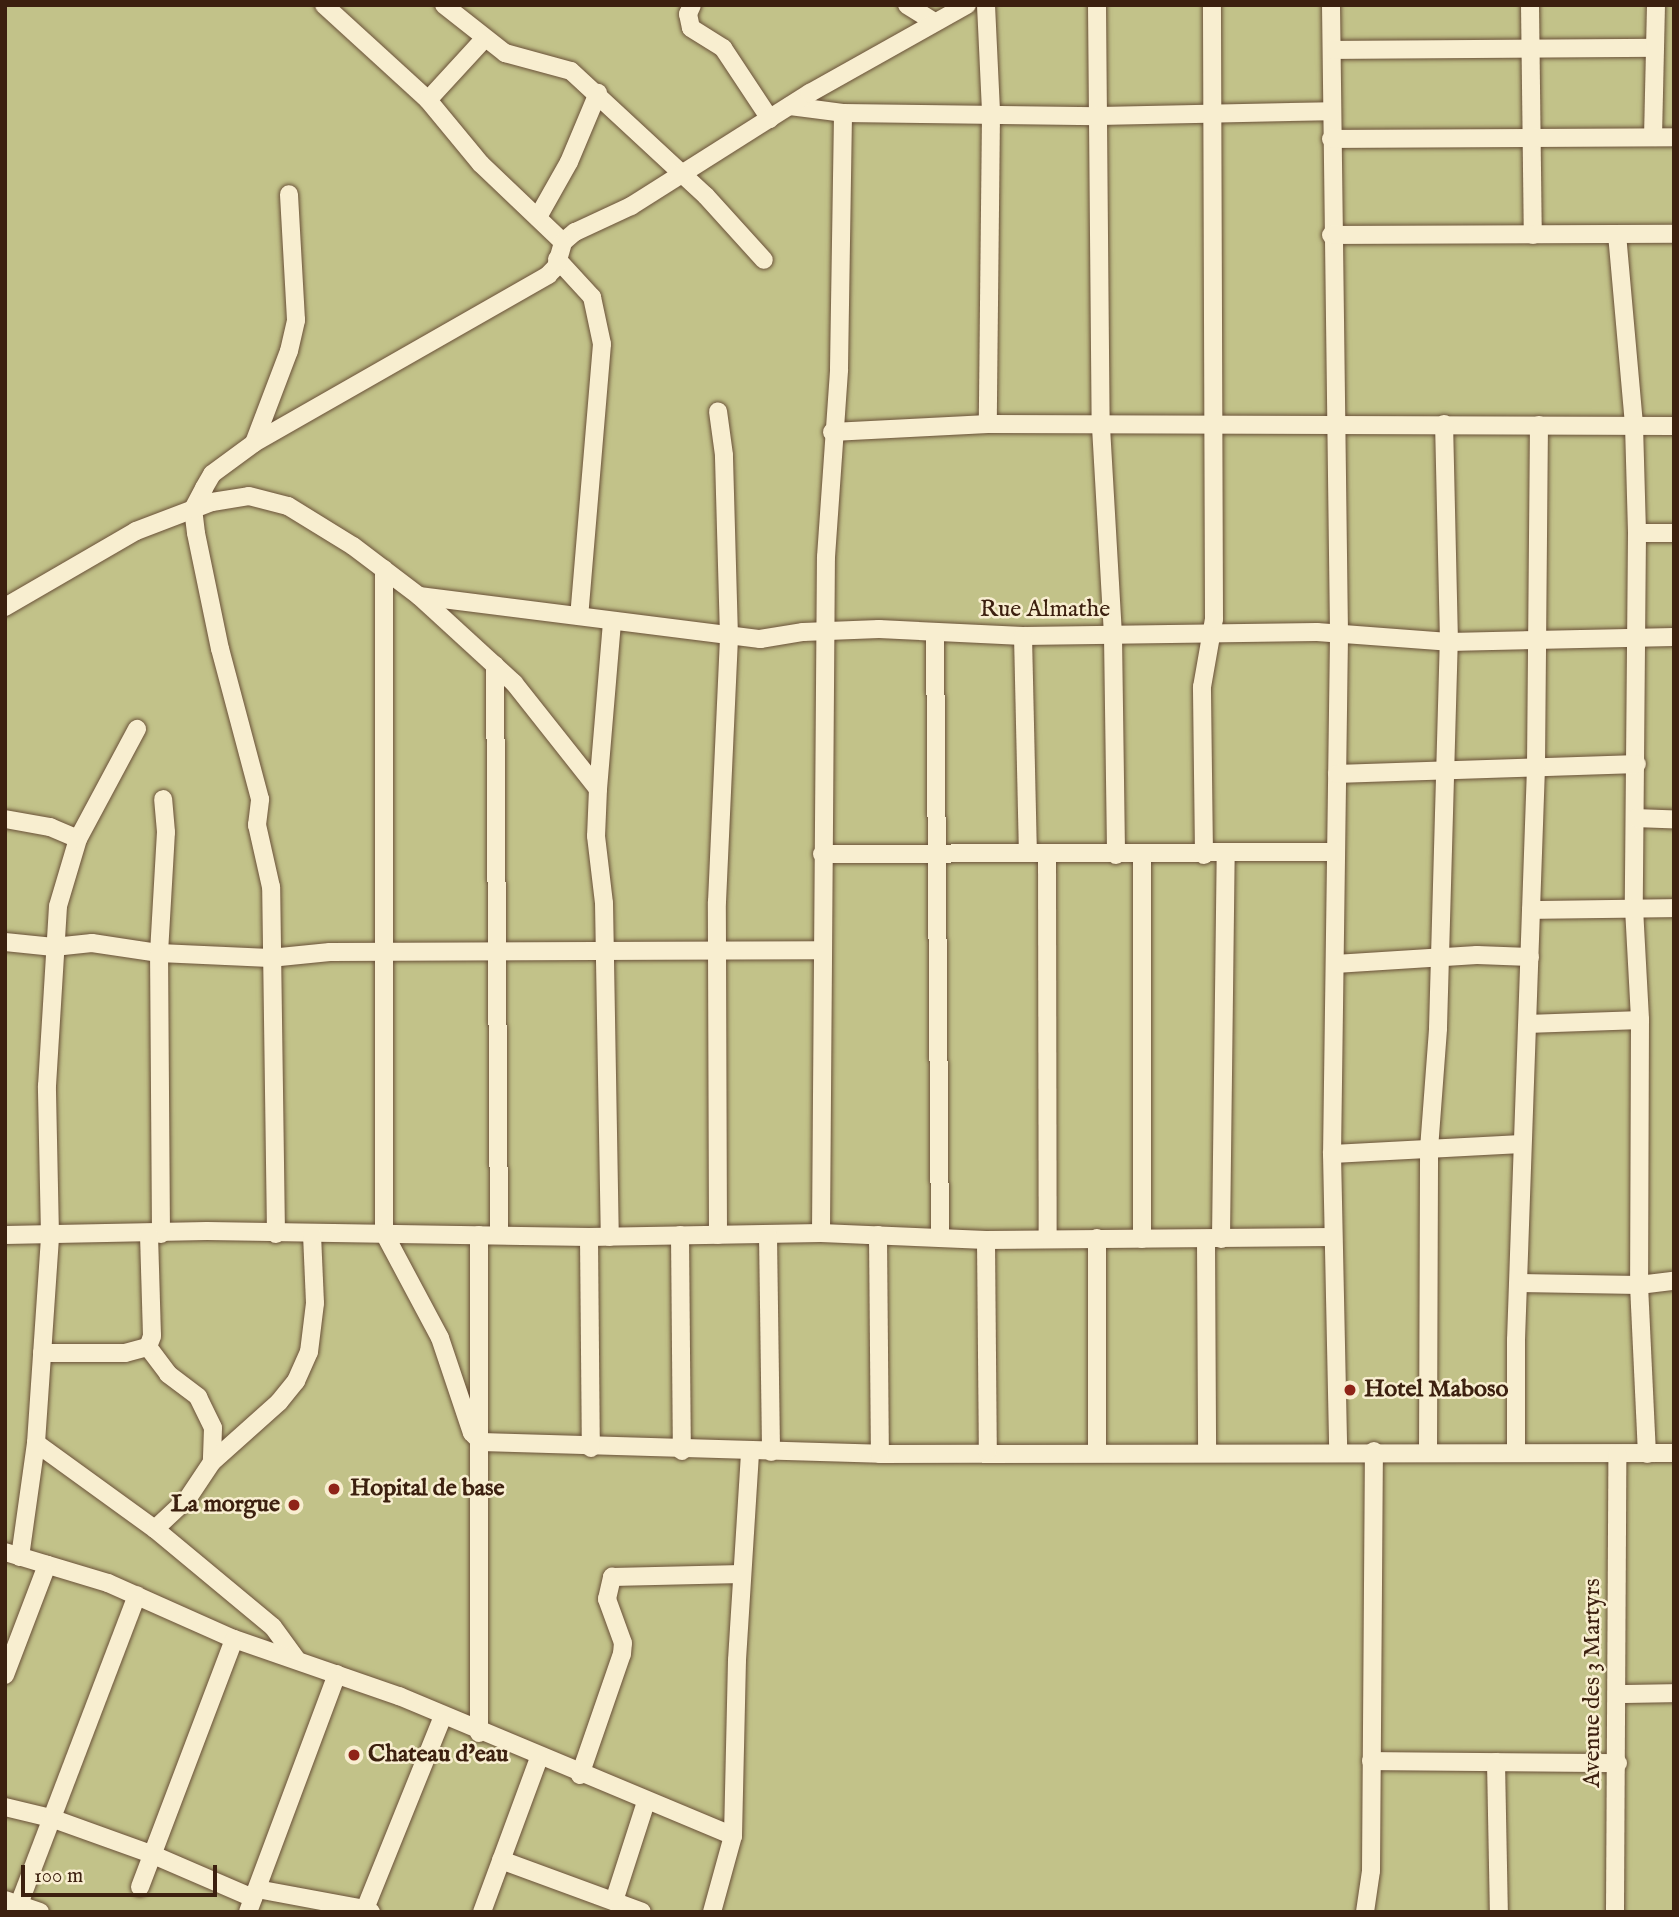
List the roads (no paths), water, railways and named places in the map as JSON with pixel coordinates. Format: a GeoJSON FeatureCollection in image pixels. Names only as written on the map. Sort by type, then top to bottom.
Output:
{"type":"FeatureCollection","features":[{"type":"Feature","properties":{"kind":"street"},"geometry":{"type":"LineString","coordinates":[[324,5],[428,100],[481,164],[538,217],[592,298],[602,344],[579,616]]}},
{"type":"Feature","properties":{"kind":"street"},"geometry":{"type":"LineString","coordinates":[[444,5],[484,39],[515,57],[571,71],[598,93],[678,175],[706,196],[764,260]]}},
{"type":"Feature","properties":{"kind":"street"},"geometry":{"type":"LineString","coordinates":[[692,5],[688,14],[691,28],[723,48],[770,119]]}},
{"type":"Feature","properties":{"kind":"street"},"geometry":{"type":"LineString","coordinates":[[908,5],[934,22]]}},
{"type":"Feature","properties":{"kind":"street"},"geometry":{"type":"LineString","coordinates":[[276,1234],[270,958],[273,908],[257,825],[260,799],[220,649],[193,509],[212,474],[254,443],[527,288],[552,271],[560,251],[678,175],[790,106],[967,5]]}},
{"type":"Feature","properties":{"kind":"street"},"geometry":{"type":"LineString","coordinates":[[986,5],[991,113],[988,424]]}},
{"type":"Feature","properties":{"kind":"street"},"geometry":{"type":"LineString","coordinates":[[1097,5],[1101,427],[1113,636],[1115,855]]}},
{"type":"Feature","properties":{"kind":"street"},"geometry":{"type":"LineString","coordinates":[[1204,855],[1202,688],[1214,619],[1212,426],[1215,111],[1212,5]]}},
{"type":"Feature","properties":{"kind":"street"},"geometry":{"type":"LineString","coordinates":[[1331,5],[1331,235],[1339,636],[1332,1154],[1338,1451]]}},
{"type":"Feature","properties":{"kind":"street"},"geometry":{"type":"LineString","coordinates":[[1530,5],[1533,235]]}},
{"type":"Feature","properties":{"kind":"street"},"geometry":{"type":"LineString","coordinates":[[1653,137],[1656,5]]}},
{"type":"Feature","properties":{"kind":"street"},"geometry":{"type":"LineString","coordinates":[[428,100],[484,39]]}},
{"type":"Feature","properties":{"kind":"street"},"geometry":{"type":"LineString","coordinates":[[1332,50],[1653,48]]}},
{"type":"Feature","properties":{"kind":"street"},"geometry":{"type":"LineString","coordinates":[[538,217],[598,93]]}},
{"type":"Feature","properties":{"kind":"street"},"geometry":{"type":"LineString","coordinates":[[790,106],[843,113],[1099,116],[1215,111],[1330,111]]}},
{"type":"Feature","properties":{"kind":"street"},"geometry":{"type":"LineString","coordinates":[[821,1233],[822,855],[832,432],[839,369],[843,113]]}},
{"type":"Feature","properties":{"kind":"street"},"geometry":{"type":"LineString","coordinates":[[1331,139],[1674,137]]}},
{"type":"Feature","properties":{"kind":"street"},"geometry":{"type":"LineString","coordinates":[[254,443],[289,351],[296,320],[289,194]]}},
{"type":"Feature","properties":{"kind":"street"},"geometry":{"type":"LineString","coordinates":[[1617,234],[1634,425],[1637,533],[1639,638],[1634,908],[1640,1020],[1639,1285],[1647,1454]]}},
{"type":"Feature","properties":{"kind":"street"},"geometry":{"type":"LineString","coordinates":[[1331,235],[1674,234]]}},
{"type":"Feature","properties":{"kind":"street"},"geometry":{"type":"LineString","coordinates":[[718,411],[724,455],[729,637],[717,950],[718,1235]]}},
{"type":"Feature","properties":{"kind":"street"},"geometry":{"type":"LineString","coordinates":[[832,432],[988,424],[1101,427],[1334,423],[1674,426]]}},
{"type":"Feature","properties":{"kind":"street"},"geometry":{"type":"LineString","coordinates":[[1428,1452],[1429,1149],[1449,642],[1444,424]]}},
{"type":"Feature","properties":{"kind":"street"},"geometry":{"type":"LineString","coordinates":[[1516,1453],[1518,1283],[1539,637],[1539,425]]}},
{"type":"Feature","properties":{"kind":"street"},"geometry":{"type":"LineString","coordinates":[[5,607],[95,552],[193,509],[229,497],[270,500],[337,536],[419,596],[495,664],[551,726],[598,789]]}},
{"type":"Feature","properties":{"kind":"street"},"geometry":{"type":"LineString","coordinates":[[1637,533],[1674,533]]}},
{"type":"Feature","properties":{"kind":"street"},"geometry":{"type":"LineString","coordinates":[[384,569],[384,1233],[440,1338],[472,1433],[481,1442],[682,1451],[880,1454],[988,1451],[1674,1453]]}},
{"type":"Feature","properties":{"kind":"street","name":"Rue Almathe"},"geometry":{"type":"LineString","coordinates":[[419,596],[760,639],[827,630],[1023,636],[1317,632],[1339,636],[1449,642],[1539,637],[1674,637]]}},
{"type":"Feature","properties":{"kind":"street"},"geometry":{"type":"LineString","coordinates":[[610,1237],[605,954],[596,836],[612,622]]}},
{"type":"Feature","properties":{"kind":"street"},"geometry":{"type":"LineString","coordinates":[[935,633],[939,853],[940,1237]]}},
{"type":"Feature","properties":{"kind":"street"},"geometry":{"type":"LineString","coordinates":[[1023,636],[1028,852]]}},
{"type":"Feature","properties":{"kind":"street"},"geometry":{"type":"LineString","coordinates":[[495,664],[499,1234]]}},
{"type":"Feature","properties":{"kind":"street"},"geometry":{"type":"LineString","coordinates":[[137,729],[78,839],[58,906],[47,1086],[50,1235],[36,1443],[13,1554],[137,1595],[234,1639],[399,1696],[442,1718],[733,1836]]}},
{"type":"Feature","properties":{"kind":"street"},"geometry":{"type":"LineString","coordinates":[[1338,774],[1637,764]]}},
{"type":"Feature","properties":{"kind":"street"},"geometry":{"type":"LineString","coordinates":[[148,1347],[152,1336],[155,1234],[159,953],[166,832],[163,799]]}},
{"type":"Feature","properties":{"kind":"street"},"geometry":{"type":"LineString","coordinates":[[1636,818],[1674,819]]}},
{"type":"Feature","properties":{"kind":"street"},"geometry":{"type":"LineString","coordinates":[[5,819],[50,827],[78,839]]}},
{"type":"Feature","properties":{"kind":"street"},"geometry":{"type":"LineString","coordinates":[[822,855],[1028,852],[1226,855],[1335,852]]}},
{"type":"Feature","properties":{"kind":"street"},"geometry":{"type":"LineString","coordinates":[[1047,853],[1048,1239]]}},
{"type":"Feature","properties":{"kind":"street"},"geometry":{"type":"LineString","coordinates":[[1142,855],[1142,1239]]}},
{"type":"Feature","properties":{"kind":"street"},"geometry":{"type":"LineString","coordinates":[[1207,1452],[1226,855]]}},
{"type":"Feature","properties":{"kind":"street"},"geometry":{"type":"LineString","coordinates":[[1531,910],[1674,908]]}},
{"type":"Feature","properties":{"kind":"street"},"geometry":{"type":"LineString","coordinates":[[5,942],[54,947],[92,943],[159,953],[270,958],[383,953],[496,955],[821,950]]}},
{"type":"Feature","properties":{"kind":"street"},"geometry":{"type":"LineString","coordinates":[[1335,964],[1438,957],[1530,957]]}},
{"type":"Feature","properties":{"kind":"street"},"geometry":{"type":"LineString","coordinates":[[1528,1024],[1640,1020]]}},
{"type":"Feature","properties":{"kind":"street"},"geometry":{"type":"LineString","coordinates":[[1332,1154],[1522,1144]]}},
{"type":"Feature","properties":{"kind":"street"},"geometry":{"type":"LineString","coordinates":[[155,1528],[188,1498],[212,1462],[279,1402],[296,1381],[309,1352],[315,1303],[312,1233]]}},
{"type":"Feature","properties":{"kind":"street"},"geometry":{"type":"LineString","coordinates":[[5,1235],[384,1233],[610,1237],[821,1233],[986,1240],[1333,1237]]}},
{"type":"Feature","properties":{"kind":"street"},"geometry":{"type":"LineString","coordinates":[[479,1235],[479,1733]]}},
{"type":"Feature","properties":{"kind":"street"},"geometry":{"type":"LineString","coordinates":[[680,1235],[682,1451]]}},
{"type":"Feature","properties":{"kind":"street"},"geometry":{"type":"LineString","coordinates":[[768,1235],[771,1452]]}},
{"type":"Feature","properties":{"kind":"street"},"geometry":{"type":"LineString","coordinates":[[878,1235],[880,1454]]}},
{"type":"Feature","properties":{"kind":"street"},"geometry":{"type":"LineString","coordinates":[[589,1237],[590,1448]]}},
{"type":"Feature","properties":{"kind":"street"},"geometry":{"type":"LineString","coordinates":[[1097,1238],[1097,1452]]}},
{"type":"Feature","properties":{"kind":"street"},"geometry":{"type":"LineString","coordinates":[[986,1240],[988,1451]]}},
{"type":"Feature","properties":{"kind":"street"},"geometry":{"type":"LineString","coordinates":[[1518,1283],[1639,1285],[1674,1280]]}},
{"type":"Feature","properties":{"kind":"street"},"geometry":{"type":"LineString","coordinates":[[42,1353],[125,1353],[148,1347]]}},
{"type":"Feature","properties":{"kind":"street"},"geometry":{"type":"LineString","coordinates":[[148,1347],[168,1374],[198,1397],[213,1428],[212,1462]]}},
{"type":"Feature","properties":{"kind":"street"},"geometry":{"type":"LineString","coordinates":[[36,1443],[155,1528],[274,1627],[296,1659]]}},
{"type":"Feature","properties":{"kind":"street"},"geometry":{"type":"LineString","coordinates":[[712,1912],[733,1836],[741,1574],[750,1451]]}},
{"type":"Feature","properties":{"kind":"street"},"geometry":{"type":"LineString","coordinates":[[1366,1912],[1371,1871],[1374,1451]]}},
{"type":"Feature","properties":{"kind":"street","name":"Avenue des 3 Martyrs"},"geometry":{"type":"LineString","coordinates":[[1615,1912],[1619,1694],[1616,1454]]}},
{"type":"Feature","properties":{"kind":"street"},"geometry":{"type":"LineString","coordinates":[[5,1675],[47,1565]]}},
{"type":"Feature","properties":{"kind":"street"},"geometry":{"type":"LineString","coordinates":[[580,1774],[622,1654],[623,1643],[607,1599],[612,1577],[741,1574]]}},
{"type":"Feature","properties":{"kind":"street"},"geometry":{"type":"LineString","coordinates":[[40,1912],[13,1905],[51,1818],[137,1595]]}},
{"type":"Feature","properties":{"kind":"street"},"geometry":{"type":"LineString","coordinates":[[140,1887],[234,1639]]}},
{"type":"Feature","properties":{"kind":"street"},"geometry":{"type":"LineString","coordinates":[[253,1899],[337,1674]]}},
{"type":"Feature","properties":{"kind":"street"},"geometry":{"type":"LineString","coordinates":[[1619,1694],[1674,1693]]}},
{"type":"Feature","properties":{"kind":"street"},"geometry":{"type":"LineString","coordinates":[[5,1807],[51,1818],[151,1854],[253,1899],[368,1910],[442,1718]]}},
{"type":"Feature","properties":{"kind":"street"},"geometry":{"type":"LineString","coordinates":[[482,1912],[539,1758]]}},
{"type":"Feature","properties":{"kind":"street"},"geometry":{"type":"LineString","coordinates":[[1371,1761],[1618,1763]]}},
{"type":"Feature","properties":{"kind":"street"},"geometry":{"type":"LineString","coordinates":[[1496,1762],[1499,1912]]}},
{"type":"Feature","properties":{"kind":"street"},"geometry":{"type":"LineString","coordinates":[[614,1901],[646,1802]]}},
{"type":"Feature","properties":{"kind":"street"},"geometry":{"type":"LineString","coordinates":[[501,1860],[642,1912]]}},
{"type":"Feature","properties":{"kind":"place","name":"Hotel Maboso"},"geometry":{"type":"Point","coordinates":[1350,1390]}},
{"type":"Feature","properties":{"kind":"place","name":"Hopital de base"},"geometry":{"type":"Point","coordinates":[334,1489]}},
{"type":"Feature","properties":{"kind":"place","name":"La morgue"},"geometry":{"type":"Point","coordinates":[294,1505]}},
{"type":"Feature","properties":{"kind":"place","name":"Chateau d'eau"},"geometry":{"type":"Point","coordinates":[354,1755]}}]}
